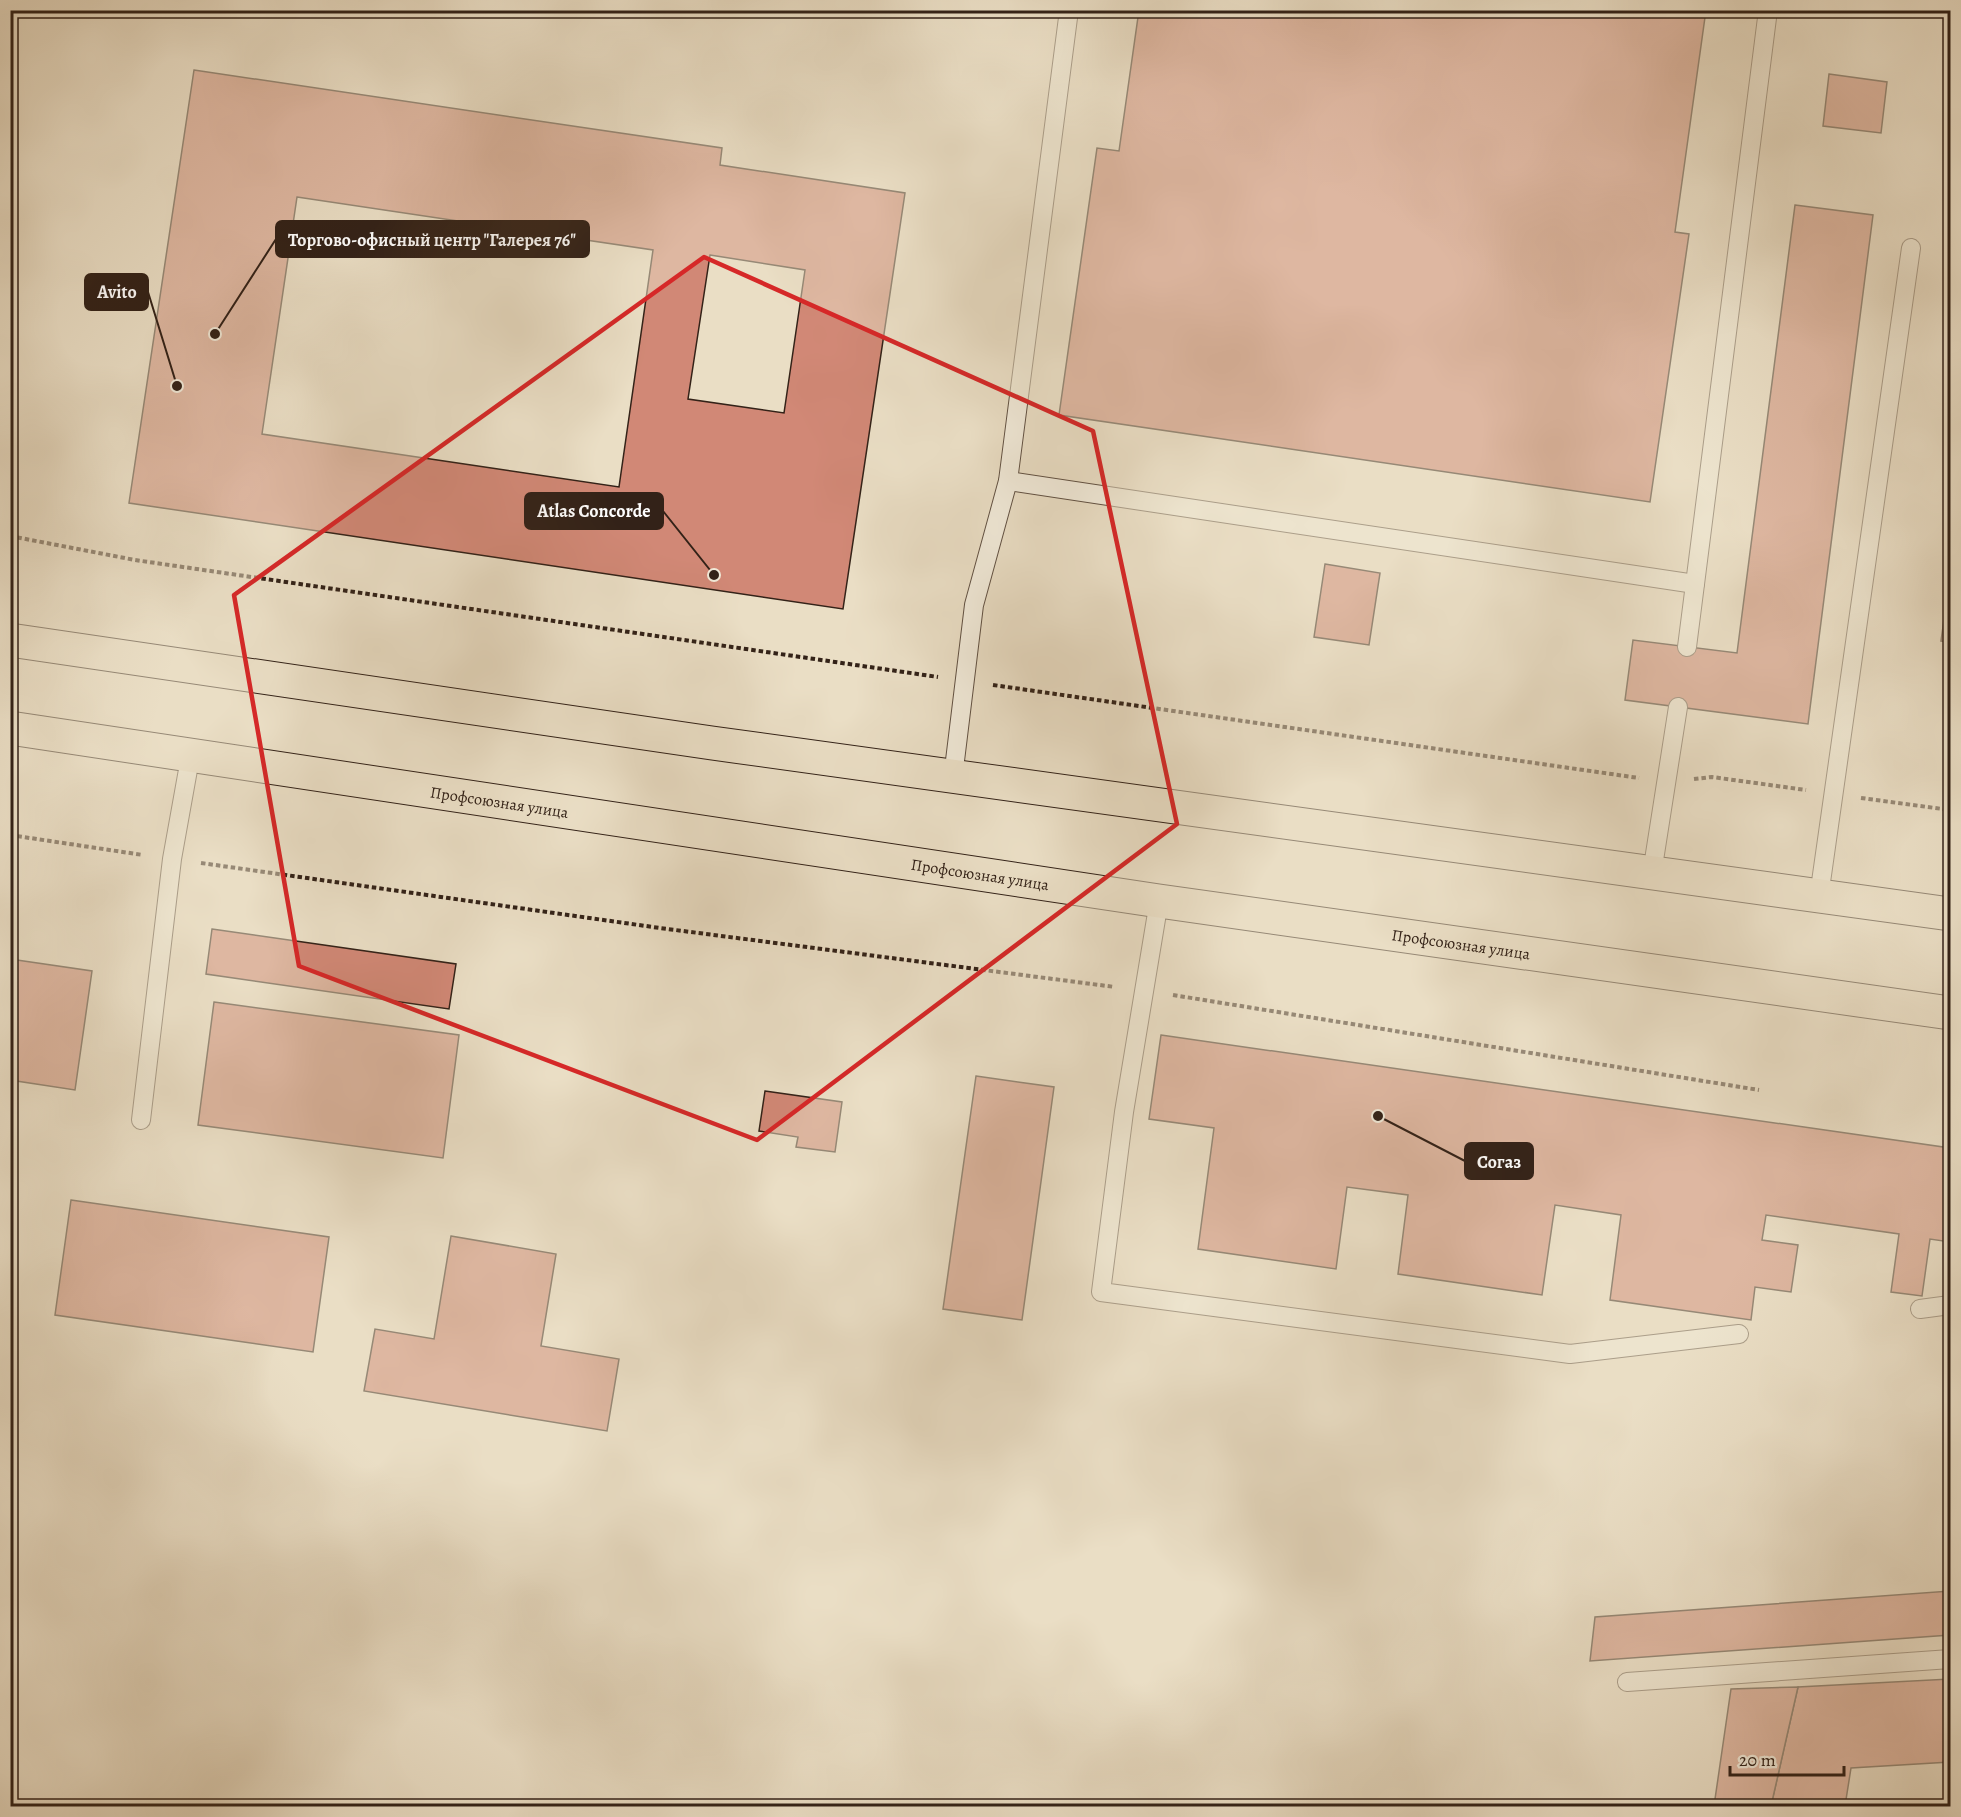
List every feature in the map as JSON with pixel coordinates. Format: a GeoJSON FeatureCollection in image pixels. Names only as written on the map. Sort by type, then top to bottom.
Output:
{"type":"FeatureCollection","features":[{"type":"Feature","properties":{"kind":"main road"},"geometry":{"type":"LineString","coordinates":[[10,640],[953,777],[1950,914]]}},
{"type":"Feature","properties":{"kind":"main road","name":"Профсоюзная улица"},"geometry":{"type":"LineString","coordinates":[[10,728],[191,753],[1159,900],[1950,1013]]}},
{"type":"Feature","properties":{"kind":"lane"},"geometry":{"type":"LineString","coordinates":[[953,777],[974,605],[1008,481],[1069,10]]}},
{"type":"Feature","properties":{"kind":"lane"},"geometry":{"type":"LineString","coordinates":[[1687,647],[1768,10]]}},
{"type":"Feature","properties":{"kind":"lane"},"geometry":{"type":"LineString","coordinates":[[1819,896],[1911,248]]}},
{"type":"Feature","properties":{"kind":"lane"},"geometry":{"type":"LineString","coordinates":[[1008,481],[1695,584]]}},
{"type":"Feature","properties":{"kind":"lane"},"geometry":{"type":"LineString","coordinates":[[1652,873],[1678,706]]}},
{"type":"Feature","properties":{"kind":"lane"},"geometry":{"type":"LineString","coordinates":[[141,1120],[172,859],[191,753]]}},
{"type":"Feature","properties":{"kind":"lane"},"geometry":{"type":"LineString","coordinates":[[1159,900],[1124,1112],[1101,1292],[1570,1354],[1739,1334]]}},
{"type":"Feature","properties":{"kind":"lane"},"geometry":{"type":"LineString","coordinates":[[1920,1309],[1950,1305]]}},
{"type":"Feature","properties":{"kind":"lane"},"geometry":{"type":"LineString","coordinates":[[1627,1682],[1950,1659]]}},
{"type":"Feature","properties":{"kind":"path"},"geometry":{"type":"LineString","coordinates":[[10,835],[672,930],[1145,991],[1759,1090]]}},
{"type":"Feature","properties":{"kind":"highlighted area"},"geometry":{"type":"Polygon","coordinates":[[[704,257],[1093,431],[1177,824],[757,1140],[299,966],[234,595],[704,257]]]}},
{"type":"Feature","properties":{"kind":"building"},"geometry":{"type":"Polygon","coordinates":[[[10,10],[19,10],[18,19],[10,18],[10,10]]]}},
{"type":"Feature","properties":{"kind":"building"},"geometry":{"type":"Polygon","coordinates":[[[1139,10],[1706,10],[1675,232],[1689,234],[1650,502],[1059,415],[1097,148],[1119,151],[1139,10]]]}},
{"type":"Feature","properties":{"kind":"building"},"geometry":{"type":"Polygon","coordinates":[[[1842,10],[1894,10],[1893,17],[1842,10]]]}},
{"type":"Feature","properties":{"kind":"building"},"geometry":{"type":"Polygon","coordinates":[[[194,70],[722,148],[720,165],[905,193],[843,609],[129,503],[194,70]],[[297,197],[262,434],[619,487],[653,250],[297,197]],[[710,255],[688,399],[784,413],[805,270],[710,255]]]}},
{"type":"Feature","properties":{"kind":"building"},"geometry":{"type":"Polygon","coordinates":[[[1829,74],[1887,82],[1881,133],[1823,126],[1829,74]]]}},
{"type":"Feature","properties":{"kind":"building"},"geometry":{"type":"Polygon","coordinates":[[[1795,205],[1873,215],[1808,724],[1625,700],[1633,640],[1737,653],[1795,205]]]}},
{"type":"Feature","properties":{"kind":"building"},"geometry":{"type":"Polygon","coordinates":[[[1325,564],[1380,573],[1369,645],[1314,637],[1325,564]]]}},
{"type":"Feature","properties":{"kind":"building"},"geometry":{"type":"Polygon","coordinates":[[[1950,576],[1950,642],[1941,641],[1950,576]]]}},
{"type":"Feature","properties":{"kind":"building"},"geometry":{"type":"Polygon","coordinates":[[[212,929],[456,964],[449,1009],[206,974],[212,929]]]}},
{"type":"Feature","properties":{"kind":"building"},"geometry":{"type":"Polygon","coordinates":[[[10,959],[92,971],[75,1090],[10,1080],[10,959]]]}},
{"type":"Feature","properties":{"kind":"building"},"geometry":{"type":"Polygon","coordinates":[[[214,1002],[459,1035],[443,1158],[198,1125],[214,1002]]]}},
{"type":"Feature","properties":{"kind":"building"},"geometry":{"type":"Polygon","coordinates":[[[1161,1035],[1950,1148],[1950,1242],[1930,1239],[1922,1296],[1891,1292],[1899,1234],[1766,1215],[1762,1240],[1798,1245],[1791,1292],[1755,1287],[1751,1320],[1610,1300],[1621,1215],[1555,1205],[1542,1295],[1398,1274],[1408,1195],[1347,1187],[1336,1269],[1198,1249],[1214,1128],[1149,1119],[1161,1035]]]}},
{"type":"Feature","properties":{"kind":"building"},"geometry":{"type":"Polygon","coordinates":[[[976,1076],[1054,1087],[1022,1320],[943,1309],[976,1076]]]}},
{"type":"Feature","properties":{"kind":"building"},"geometry":{"type":"Polygon","coordinates":[[[765,1091],[842,1102],[835,1152],[796,1147],[798,1137],[759,1131],[765,1091]]]}},
{"type":"Feature","properties":{"kind":"building"},"geometry":{"type":"Polygon","coordinates":[[[71,1200],[329,1237],[313,1352],[55,1315],[71,1200]]]}},
{"type":"Feature","properties":{"kind":"building"},"geometry":{"type":"Polygon","coordinates":[[[451,1236],[556,1254],[541,1346],[619,1359],[607,1431],[364,1391],[375,1329],[434,1339],[451,1236]]]}},
{"type":"Feature","properties":{"kind":"building"},"geometry":{"type":"Polygon","coordinates":[[[1950,1591],[1950,1635],[1590,1661],[1595,1617],[1950,1591]]]}},
{"type":"Feature","properties":{"kind":"building"},"geometry":{"type":"Polygon","coordinates":[[[1950,1679],[1950,1762],[1851,1768],[1845,1806],[1771,1806],[1798,1687],[1950,1679]]]}},
{"type":"Feature","properties":{"kind":"building"},"geometry":{"type":"Polygon","coordinates":[[[1798,1687],[1771,1806],[1714,1806],[1731,1689],[1798,1687]]]}},
{"type":"Feature","properties":{"kind":"place","name":"Торгово-офисный центр \"Галерея 76\""},"geometry":{"type":"Point","coordinates":[215,334]}},
{"type":"Feature","properties":{"kind":"place","name":"Avito"},"geometry":{"type":"Point","coordinates":[177,386]}},
{"type":"Feature","properties":{"kind":"place","name":"Atlas Concorde"},"geometry":{"type":"Point","coordinates":[714,575]}},
{"type":"Feature","properties":{"kind":"place","name":"Согаз"},"geometry":{"type":"Point","coordinates":[1378,1116]}}]}
